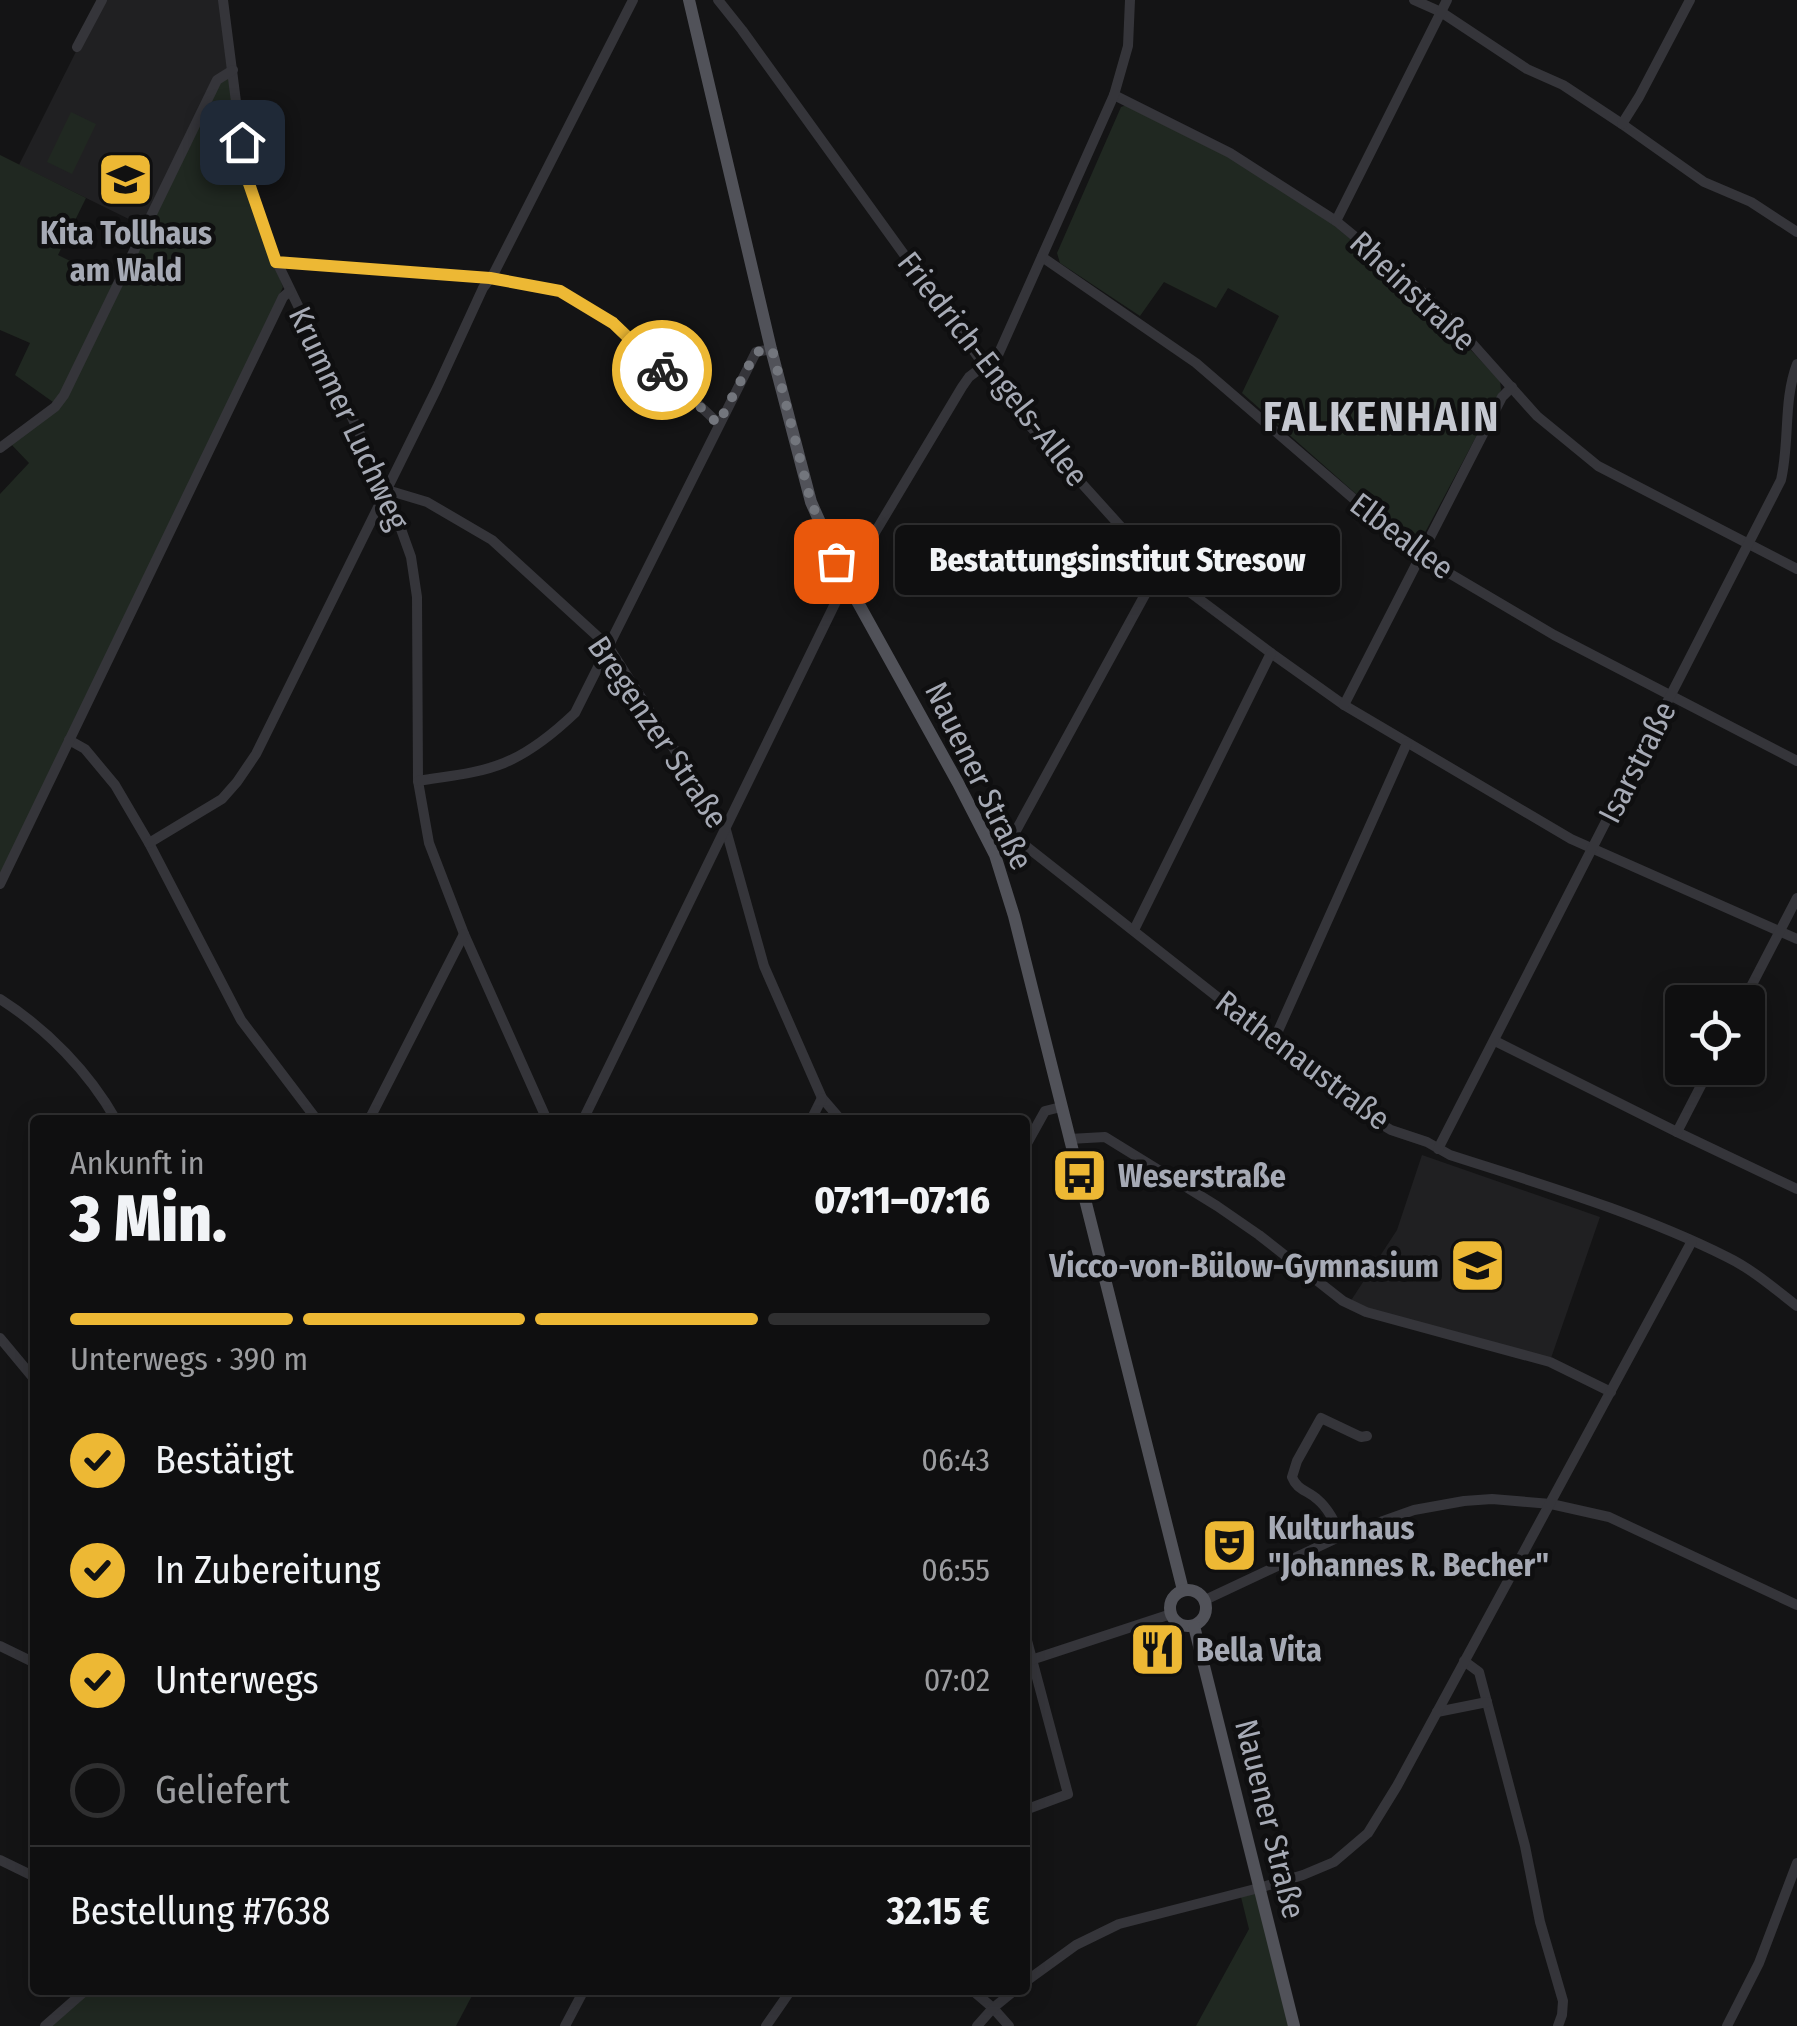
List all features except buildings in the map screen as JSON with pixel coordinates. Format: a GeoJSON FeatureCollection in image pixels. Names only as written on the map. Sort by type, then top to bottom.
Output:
{"type":"FeatureCollection","features":[{"type":"Feature","properties":{"kind":"main road","name":"Nauener Straße"},"geometry":{"type":"LineString","coordinates":[[689,0],[811,502],[846,581],[994,855],[1014,916],[1184,1590]]}},
{"type":"Feature","properties":{"kind":"main road"},"geometry":{"type":"LineString","coordinates":[[1184,1590],[1196,1591],[1205,1600],[1204,1618],[1194,1626],[1182,1626],[1170,1614],[1173,1597],[1184,1590]]}},
{"type":"Feature","properties":{"kind":"main road","name":"Nauener Straße"},"geometry":{"type":"LineString","coordinates":[[1194,1626],[1294,2026]]}},
{"type":"Feature","properties":{"kind":"street"},"geometry":{"type":"LineString","coordinates":[[76,46],[102,0]]}},
{"type":"Feature","properties":{"kind":"street","name":"Krummer Luchweg"},"geometry":{"type":"LineString","coordinates":[[223,0],[245,172],[276,262],[386,490],[411,557],[417,597],[418,781],[429,843],[464,934],[544,1115]]}},
{"type":"Feature","properties":{"kind":"street"},"geometry":{"type":"LineString","coordinates":[[149,842],[222,800],[256,754],[490,278],[633,0]]}},
{"type":"Feature","properties":{"kind":"street","name":"Friedrich-Engels-Allee"},"geometry":{"type":"LineString","coordinates":[[718,0],[1020,415],[1159,568],[1344,705],[1571,840],[1797,938]]}},
{"type":"Feature","properties":{"kind":"street"},"geometry":{"type":"LineString","coordinates":[[586,1115],[846,581],[962,386],[998,355],[1114,94],[1128,46],[1130,0]]}},
{"type":"Feature","properties":{"kind":"street"},"geometry":{"type":"LineString","coordinates":[[1414,0],[1441,12],[1527,69],[1563,86],[1704,182],[1751,202],[1797,232]]}},
{"type":"Feature","properties":{"kind":"street"},"geometry":{"type":"LineString","coordinates":[[1336,221],[1447,0]]}},
{"type":"Feature","properties":{"kind":"street"},"geometry":{"type":"LineString","coordinates":[[1622,124],[1690,0]]}},
{"type":"Feature","properties":{"kind":"street"},"geometry":{"type":"LineString","coordinates":[[0,448],[55,407],[64,394],[217,80],[233,70]]}},
{"type":"Feature","properties":{"kind":"street","name":"Rheinstraße"},"geometry":{"type":"LineString","coordinates":[[1114,94],[1230,152],[1336,221],[1421,291],[1538,416],[1598,466],[1797,568]]}},
{"type":"Feature","properties":{"kind":"street","name":"Elbeallee"},"geometry":{"type":"LineString","coordinates":[[1042,257],[1196,363],[1420,556],[1554,634],[1797,761]]}},
{"type":"Feature","properties":{"kind":"street"},"geometry":{"type":"LineString","coordinates":[[276,262],[490,278],[560,291],[613,323],[718,424]]}},
{"type":"Feature","properties":{"kind":"street"},"geometry":{"type":"LineString","coordinates":[[0,884],[283,297],[290,291]]}},
{"type":"Feature","properties":{"kind":"street"},"geometry":{"type":"LineString","coordinates":[[418,781],[504,763],[550,736],[575,713],[756,352],[772,349]]}},
{"type":"Feature","properties":{"kind":"street","name":"Isarstraße"},"geometry":{"type":"LineString","coordinates":[[1438,1149],[1781,480],[1793,425],[1788,396],[1797,364]]}},
{"type":"Feature","properties":{"kind":"street"},"geometry":{"type":"LineString","coordinates":[[1344,705],[1502,397],[1512,387]]}},
{"type":"Feature","properties":{"kind":"street","name":"Bregenzer Straße"},"geometry":{"type":"LineString","coordinates":[[386,490],[427,502],[492,540],[608,646],[726,830],[764,966],[822,1098],[837,1115]]}},
{"type":"Feature","properties":{"kind":"street","name":"Rathenaustraße"},"geometry":{"type":"LineString","coordinates":[[1159,568],[1012,836],[1370,1118],[1450,1154],[1603,1206],[1692,1242],[1730,1259],[1797,1306]]}},
{"type":"Feature","properties":{"kind":"street"},"geometry":{"type":"LineString","coordinates":[[1134,930],[1271,654]]}},
{"type":"Feature","properties":{"kind":"street"},"geometry":{"type":"LineString","coordinates":[[69,740],[85,749],[115,785],[149,842],[241,1020],[314,1115]]}},
{"type":"Feature","properties":{"kind":"street"},"geometry":{"type":"LineString","coordinates":[[1274,1040],[1407,743]]}},
{"type":"Feature","properties":{"kind":"street"},"geometry":{"type":"LineString","coordinates":[[1752,985],[1797,898]]}},
{"type":"Feature","properties":{"kind":"street"},"geometry":{"type":"LineString","coordinates":[[373,1115],[464,934]]}},
{"type":"Feature","properties":{"kind":"street"},"geometry":{"type":"LineString","coordinates":[[0,999],[53,1041],[99,1090],[113,1115]]}},
{"type":"Feature","properties":{"kind":"street"},"geometry":{"type":"LineString","coordinates":[[1495,1041],[1797,1189]]}},
{"type":"Feature","properties":{"kind":"street"},"geometry":{"type":"LineString","coordinates":[[1677,1132],[1701,1085]]}},
{"type":"Feature","properties":{"kind":"street"},"geometry":{"type":"LineString","coordinates":[[814,1115],[822,1098]]}},
{"type":"Feature","properties":{"kind":"street"},"geometry":{"type":"LineString","coordinates":[[1030,1138],[1045,1111],[1061,1107]]}},
{"type":"Feature","properties":{"kind":"street"},"geometry":{"type":"LineString","coordinates":[[1069,1139],[1105,1137],[1217,1206],[1342,1300],[1366,1312],[1550,1362],[1610,1392]]}},
{"type":"Feature","properties":{"kind":"street"},"geometry":{"type":"LineString","coordinates":[[1030,1978],[1076,1946],[1119,1924],[1304,1875],[1334,1862],[1368,1833],[1692,1242]]}},
{"type":"Feature","properties":{"kind":"street"},"geometry":{"type":"LineString","coordinates":[[0,1338],[30,1374]]}},
{"type":"Feature","properties":{"kind":"street"},"geometry":{"type":"LineString","coordinates":[[1341,1536],[1330,1513],[1297,1487],[1292,1477],[1320,1418],[1367,1436]]}},
{"type":"Feature","properties":{"kind":"street"},"geometry":{"type":"LineString","coordinates":[[1205,1600],[1341,1536],[1414,1510],[1492,1500],[1551,1504],[1609,1517],[1797,1605]]}},
{"type":"Feature","properties":{"kind":"street"},"geometry":{"type":"LineString","coordinates":[[1030,1660],[1170,1614]]}},
{"type":"Feature","properties":{"kind":"street"},"geometry":{"type":"LineString","coordinates":[[0,1646],[30,1661]]}},
{"type":"Feature","properties":{"kind":"street"},"geometry":{"type":"LineString","coordinates":[[1464,1661],[1480,1672],[1525,1846],[1540,1922],[1563,2002],[1558,2026]]}},
{"type":"Feature","properties":{"kind":"street"},"geometry":{"type":"LineString","coordinates":[[1030,1668],[1068,1794],[1030,1808]]}},
{"type":"Feature","properties":{"kind":"street"},"geometry":{"type":"LineString","coordinates":[[1437,1712],[1487,1702]]}},
{"type":"Feature","properties":{"kind":"street"},"geometry":{"type":"LineString","coordinates":[[0,1860],[30,1875]]}},
{"type":"Feature","properties":{"kind":"street"},"geometry":{"type":"LineString","coordinates":[[1727,2026],[1759,1963],[1797,1864]]}},
{"type":"Feature","properties":{"kind":"street"},"geometry":{"type":"LineString","coordinates":[[45,2026],[80,1995]]}},
{"type":"Feature","properties":{"kind":"street"},"geometry":{"type":"LineString","coordinates":[[565,2026],[581,1995]]}},
{"type":"Feature","properties":{"kind":"street"},"geometry":{"type":"LineString","coordinates":[[766,2026],[788,1995]]}},
{"type":"Feature","properties":{"kind":"street"},"geometry":{"type":"LineString","coordinates":[[978,1995],[1009,2026]]}},
{"type":"Feature","properties":{"kind":"street"},"geometry":{"type":"LineString","coordinates":[[977,2026],[1010,1995]]}},
{"type":"Feature","properties":{"kind":"shaded area"},"geometry":{"type":"Polygon","coordinates":[[[102,0],[223,0],[233,70],[145,227],[19,165],[102,0]]]}},
{"type":"Feature","properties":{"kind":"shaded area"},"geometry":{"type":"Polygon","coordinates":[[[231,74],[241,174],[283,287],[0,884],[0,494],[29,463],[10,443],[60,407],[15,375],[30,343],[0,330],[0,155],[86,198],[58,255],[119,285],[219,81],[231,74]]]}},
{"type":"Feature","properties":{"kind":"shaded area"},"geometry":{"type":"Polygon","coordinates":[[[1127,105],[1228,156],[1331,223],[1418,294],[1500,381],[1501,390],[1420,542],[1408,540],[1242,393],[1279,316],[1228,288],[1216,308],[1164,282],[1140,316],[1060,263],[1057,253],[1121,107],[1127,105]]]}},
{"type":"Feature","properties":{"kind":"shaded area"},"geometry":{"type":"Polygon","coordinates":[[[71,112],[96,124],[72,174],[47,162],[71,112]]]}},
{"type":"Feature","properties":{"kind":"shaded area","name":"Vicco-von-Bülow-Gymnasium"},"geometry":{"type":"Polygon","coordinates":[[[1422,1155],[1600,1217],[1550,1361],[1350,1302],[1397,1230],[1422,1155]]]}},
{"type":"Feature","properties":{"kind":"shaded area"},"geometry":{"type":"Polygon","coordinates":[[[1259,1888],[1294,2026],[1196,2026],[1249,1929],[1240,1893],[1259,1888]]]}},
{"type":"Feature","properties":{"kind":"shaded area"},"geometry":{"type":"Polygon","coordinates":[[[80,1995],[472,1995],[456,2026],[45,2026],[80,1995]]]}},
{"type":"Feature","properties":{"kind":"way so far"},"geometry":{"type":"LineString","coordinates":[[662,370],[718,424],[756,352],[772,349],[811,502],[836,561]]}},
{"type":"Feature","properties":{"kind":"place","name":"Kita Tollhaus am Wald"},"geometry":{"type":"Point","coordinates":[126,179]}},
{"type":"Feature","properties":{"kind":"place","name":"Bestattungsinstitut Stresow"},"geometry":{"type":"Point","coordinates":[836,561]}},
{"type":"Feature","properties":{"kind":"place","name":"Weserstraße"},"geometry":{"type":"Point","coordinates":[1079,1176]}},
{"type":"Feature","properties":{"kind":"place","name":"Vicco-von-Bülow-Gymnasium"},"geometry":{"type":"Point","coordinates":[1478,1266]}},
{"type":"Feature","properties":{"kind":"place","name":"Kulturhaus \"Johannes R. Becher\""},"geometry":{"type":"Point","coordinates":[1229,1546]}},
{"type":"Feature","properties":{"kind":"place","name":"Bella Vita"},"geometry":{"type":"Point","coordinates":[1157,1650]}},
{"type":"Feature","properties":{"kind":"district","name":"FALKENHAIN"},"geometry":{"type":"Point","coordinates":[1382,417]}},
{"type":"Feature","properties":{"kind":"route"},"geometry":{"type":"LineString","coordinates":[[242,142],[245,172],[276,262],[490,278],[560,291],[613,323],[662,370]]}}]}
